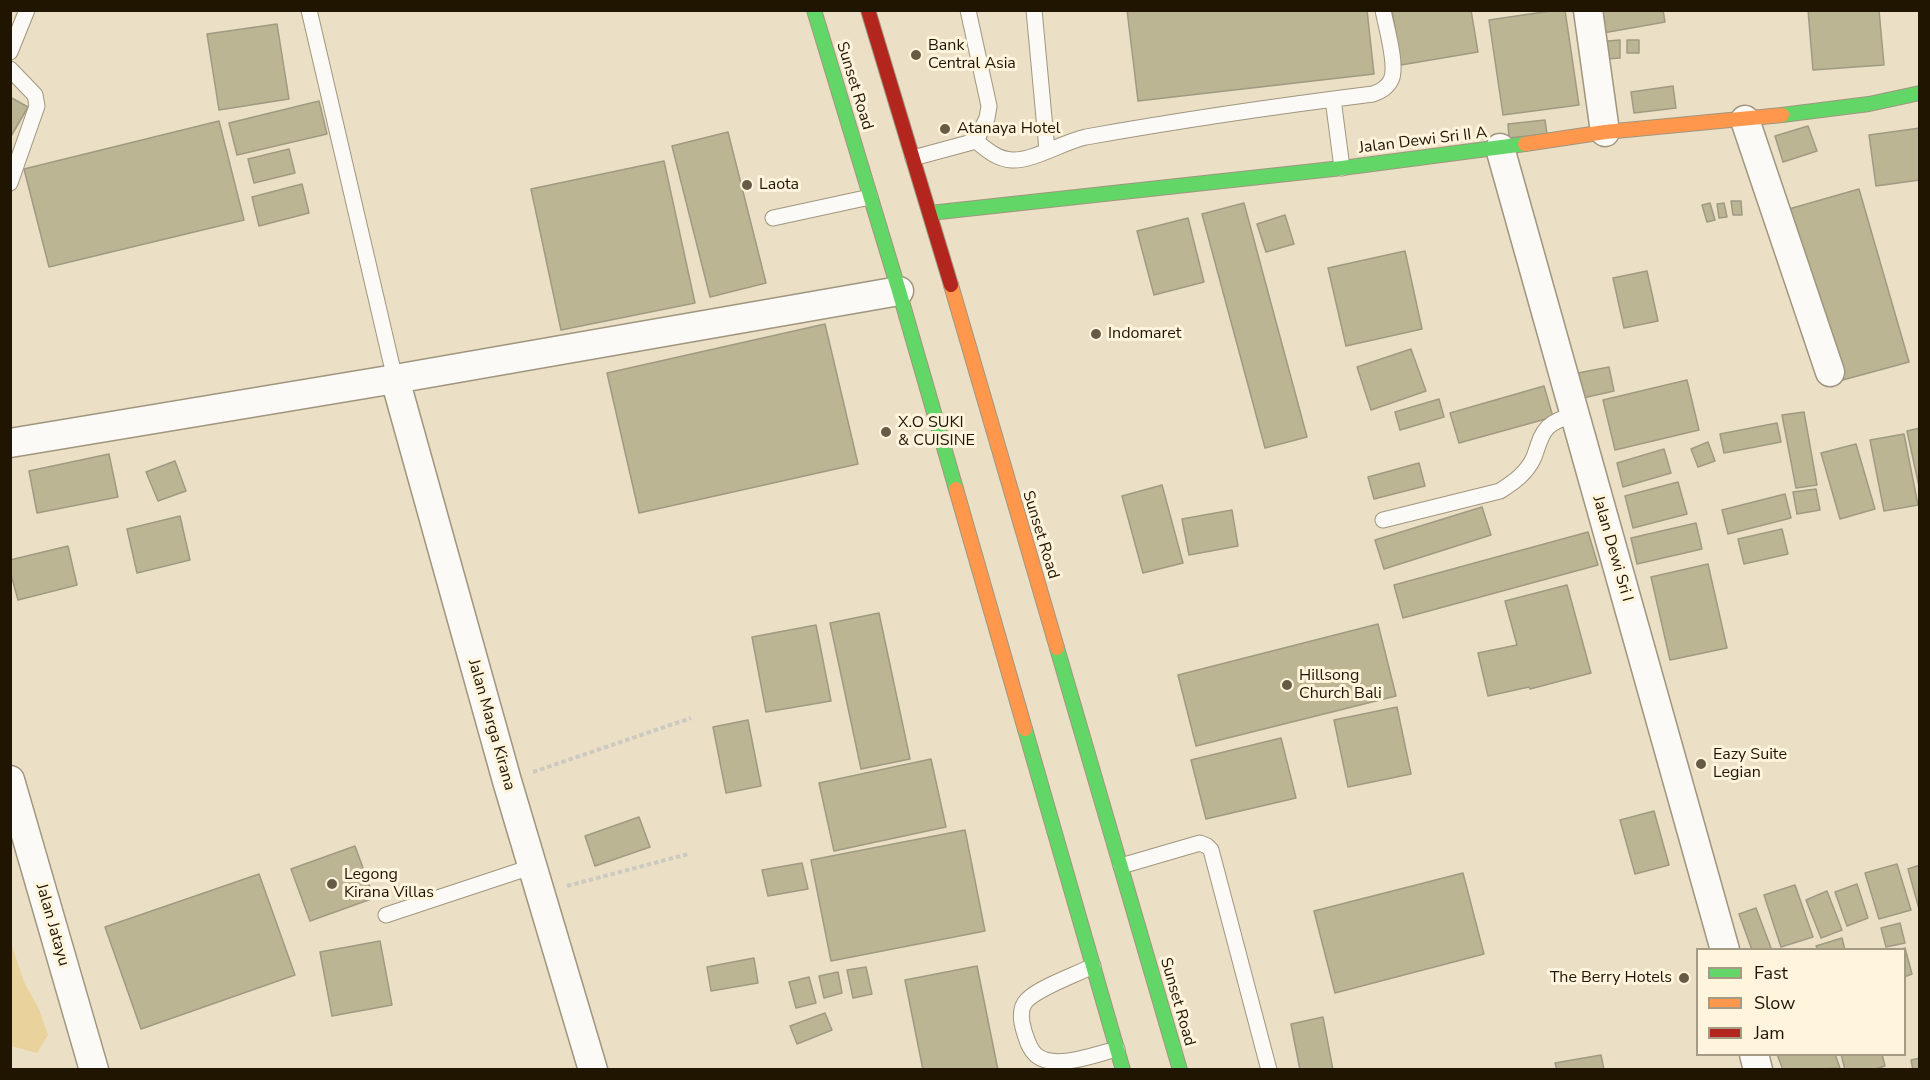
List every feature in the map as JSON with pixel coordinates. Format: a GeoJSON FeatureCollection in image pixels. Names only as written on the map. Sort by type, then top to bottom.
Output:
{"type":"FeatureCollection","features":[{"type":"Feature","properties":{"kind":"main road","name":"Sunset Road"},"geometry":{"type":"LineString","coordinates":[[814,10],[899,291],[1123,1070]]}},
{"type":"Feature","properties":{"kind":"main road","name":"Sunset Road"},"geometry":{"type":"LineString","coordinates":[[868,10],[930,213],[1180,1070]]}},
{"type":"Feature","properties":{"kind":"main road","name":"Jalan Dewi Sri II A"},"geometry":{"type":"LineString","coordinates":[[930,213],[1342,168],[1605,132],[1745,120],[1869,104],[1920,93]]}},
{"type":"Feature","properties":{"kind":"street"},"geometry":{"type":"LineString","coordinates":[[1588,10],[1605,132]]}},
{"type":"Feature","properties":{"kind":"street"},"geometry":{"type":"LineString","coordinates":[[1745,120],[1830,372]]}},
{"type":"Feature","properties":{"kind":"street","name":"Jalan Dewi Sri I"},"geometry":{"type":"LineString","coordinates":[[1500,148],[1724,948]]}},
{"type":"Feature","properties":{"kind":"street"},"geometry":{"type":"LineString","coordinates":[[10,443],[395,379],[899,291]]}},
{"type":"Feature","properties":{"kind":"street","name":"Jalan Marga Kirana"},"geometry":{"type":"LineString","coordinates":[[395,379],[531,867],[593,1070]]}},
{"type":"Feature","properties":{"kind":"street","name":"Jalan Jatayu"},"geometry":{"type":"LineString","coordinates":[[10,780],[94,1070]]}},
{"type":"Feature","properties":{"kind":"lane"},"geometry":{"type":"LineString","coordinates":[[10,52],[27,10]]}},
{"type":"Feature","properties":{"kind":"lane"},"geometry":{"type":"LineString","coordinates":[[309,10],[395,379]]}},
{"type":"Feature","properties":{"kind":"lane"},"geometry":{"type":"LineString","coordinates":[[913,158],[976,141],[987,118],[989,106],[968,10]]}},
{"type":"Feature","properties":{"kind":"lane"},"geometry":{"type":"LineString","coordinates":[[1034,10],[1047,150]]}},
{"type":"Feature","properties":{"kind":"lane"},"geometry":{"type":"LineString","coordinates":[[976,141],[989,152],[1014,160],[1029,157],[1071,140],[1161,124],[1373,94],[1384,90],[1391,79],[1393,67],[1383,10]]}},
{"type":"Feature","properties":{"kind":"lane"},"geometry":{"type":"LineString","coordinates":[[10,69],[35,95],[37,106],[10,183]]}},
{"type":"Feature","properties":{"kind":"lane"},"geometry":{"type":"LineString","coordinates":[[1333,99],[1342,168]]}},
{"type":"Feature","properties":{"kind":"lane"},"geometry":{"type":"LineString","coordinates":[[772,218],[870,197]]}},
{"type":"Feature","properties":{"kind":"lane"},"geometry":{"type":"LineString","coordinates":[[1383,520],[1500,490],[1516,481],[1522,474],[1533,458],[1542,434],[1548,426],[1555,421],[1574,415]]}},
{"type":"Feature","properties":{"kind":"lane"},"geometry":{"type":"LineString","coordinates":[[1121,866],[1200,843],[1211,850],[1269,1070]]}},
{"type":"Feature","properties":{"kind":"lane"},"geometry":{"type":"LineString","coordinates":[[386,915],[531,867]]}},
{"type":"Feature","properties":{"kind":"lane"},"geometry":{"type":"LineString","coordinates":[[1093,966],[1035,994],[1025,1002],[1021,1011],[1022,1024],[1029,1047],[1037,1056],[1046,1061],[1056,1063],[1117,1049]]}},
{"type":"Feature","properties":{"kind":"path"},"geometry":{"type":"LineString","coordinates":[[507,781],[691,718]]}},
{"type":"Feature","properties":{"kind":"path"},"geometry":{"type":"LineString","coordinates":[[541,894],[688,854]]}},
{"type":"Feature","properties":{"kind":"shaded area"},"geometry":{"type":"Polygon","coordinates":[[[11,943],[24,982],[39,1009],[48,1035],[37,1053],[11,1046],[11,943]]]}},
{"type":"Feature","properties":{"kind":"building"},"geometry":{"type":"Polygon","coordinates":[[[1127,10],[1367,10],[1374,74],[1138,101],[1127,10]]]}},
{"type":"Feature","properties":{"kind":"building"},"geometry":{"type":"Polygon","coordinates":[[[1392,10],[1471,10],[1478,52],[1401,65],[1392,10]]]}},
{"type":"Feature","properties":{"kind":"building"},"geometry":{"type":"Polygon","coordinates":[[[1565,10],[1579,105],[1503,115],[1489,20],[1565,10]]]}},
{"type":"Feature","properties":{"kind":"building"},"geometry":{"type":"Polygon","coordinates":[[[1599,10],[1663,10],[1665,22],[1603,33],[1599,10]]]}},
{"type":"Feature","properties":{"kind":"building"},"geometry":{"type":"Polygon","coordinates":[[[1808,10],[1879,10],[1884,65],[1813,70],[1808,10]]]}},
{"type":"Feature","properties":{"kind":"building"},"geometry":{"type":"Polygon","coordinates":[[[277,24],[289,99],[219,110],[207,34],[277,24]]]}},
{"type":"Feature","properties":{"kind":"building"},"geometry":{"type":"Polygon","coordinates":[[[1620,40],[1620,58],[1607,59],[1607,41],[1620,40]]]}},
{"type":"Feature","properties":{"kind":"building"},"geometry":{"type":"Polygon","coordinates":[[[1627,40],[1639,40],[1639,53],[1627,53],[1627,40]]]}},
{"type":"Feature","properties":{"kind":"building"},"geometry":{"type":"Polygon","coordinates":[[[1673,86],[1676,108],[1634,113],[1631,92],[1673,86]]]}},
{"type":"Feature","properties":{"kind":"building"},"geometry":{"type":"Polygon","coordinates":[[[10,97],[28,107],[10,138],[10,97]]]}},
{"type":"Feature","properties":{"kind":"building"},"geometry":{"type":"Polygon","coordinates":[[[319,101],[327,134],[237,155],[229,123],[319,101]]]}},
{"type":"Feature","properties":{"kind":"building"},"geometry":{"type":"Polygon","coordinates":[[[1545,120],[1547,134],[1509,138],[1508,124],[1545,120]]]}},
{"type":"Feature","properties":{"kind":"building"},"geometry":{"type":"Polygon","coordinates":[[[219,121],[244,220],[49,267],[24,169],[219,121]]]}},
{"type":"Feature","properties":{"kind":"building"},"geometry":{"type":"Polygon","coordinates":[[[1808,126],[1817,151],[1783,162],[1775,136],[1808,126]]]}},
{"type":"Feature","properties":{"kind":"building"},"geometry":{"type":"Polygon","coordinates":[[[1920,128],[1920,180],[1876,186],[1869,135],[1920,128]]]}},
{"type":"Feature","properties":{"kind":"building"},"geometry":{"type":"Polygon","coordinates":[[[728,132],[766,283],[710,297],[672,146],[728,132]]]}},
{"type":"Feature","properties":{"kind":"building"},"geometry":{"type":"Polygon","coordinates":[[[289,149],[295,173],[254,183],[248,159],[289,149]]]}},
{"type":"Feature","properties":{"kind":"building"},"geometry":{"type":"Polygon","coordinates":[[[664,161],[695,303],[561,330],[531,189],[664,161]]]}},
{"type":"Feature","properties":{"kind":"building"},"geometry":{"type":"Polygon","coordinates":[[[302,184],[309,213],[259,226],[252,197],[302,184]]]}},
{"type":"Feature","properties":{"kind":"building"},"geometry":{"type":"Polygon","coordinates":[[[1859,189],[1909,362],[1839,381],[1789,209],[1859,189]]]}},
{"type":"Feature","properties":{"kind":"building"},"geometry":{"type":"Polygon","coordinates":[[[1731,201],[1741,201],[1742,215],[1733,215],[1731,201]]]}},
{"type":"Feature","properties":{"kind":"building"},"geometry":{"type":"Polygon","coordinates":[[[1244,203],[1307,437],[1265,448],[1202,214],[1244,203]]]}},
{"type":"Feature","properties":{"kind":"building"},"geometry":{"type":"Polygon","coordinates":[[[1710,203],[1715,220],[1707,222],[1702,205],[1710,203]]]}},
{"type":"Feature","properties":{"kind":"building"},"geometry":{"type":"Polygon","coordinates":[[[1724,203],[1727,217],[1719,218],[1717,204],[1724,203]]]}},
{"type":"Feature","properties":{"kind":"building"},"geometry":{"type":"Polygon","coordinates":[[[1285,215],[1294,244],[1266,252],[1257,224],[1285,215]]]}},
{"type":"Feature","properties":{"kind":"building"},"geometry":{"type":"Polygon","coordinates":[[[1188,218],[1204,282],[1154,295],[1137,231],[1188,218]]]}},
{"type":"Feature","properties":{"kind":"building"},"geometry":{"type":"Polygon","coordinates":[[[1405,251],[1422,329],[1346,346],[1328,268],[1405,251]]]}},
{"type":"Feature","properties":{"kind":"building"},"geometry":{"type":"Polygon","coordinates":[[[1647,271],[1658,321],[1624,328],[1613,278],[1647,271]]]}},
{"type":"Feature","properties":{"kind":"building"},"geometry":{"type":"Polygon","coordinates":[[[825,324],[858,464],[639,513],[607,373],[825,324]]]}},
{"type":"Feature","properties":{"kind":"building"},"geometry":{"type":"Polygon","coordinates":[[[1411,349],[1426,391],[1371,410],[1357,367],[1411,349]]]}},
{"type":"Feature","properties":{"kind":"building"},"geometry":{"type":"Polygon","coordinates":[[[1609,367],[1614,391],[1583,398],[1578,373],[1609,367]]]}},
{"type":"Feature","properties":{"kind":"building"},"geometry":{"type":"Polygon","coordinates":[[[1687,380],[1699,430],[1615,450],[1603,400],[1687,380]]]}},
{"type":"Feature","properties":{"kind":"building"},"geometry":{"type":"Polygon","coordinates":[[[1544,386],[1553,417],[1459,443],[1450,413],[1544,386]]]}},
{"type":"Feature","properties":{"kind":"building"},"geometry":{"type":"Polygon","coordinates":[[[1439,399],[1444,417],[1400,430],[1395,412],[1439,399]]]}},
{"type":"Feature","properties":{"kind":"building"},"geometry":{"type":"Polygon","coordinates":[[[1804,412],[1817,485],[1796,488],[1782,415],[1804,412]]]}},
{"type":"Feature","properties":{"kind":"building"},"geometry":{"type":"Polygon","coordinates":[[[1777,423],[1781,442],[1724,453],[1720,434],[1777,423]]]}},
{"type":"Feature","properties":{"kind":"building"},"geometry":{"type":"Polygon","coordinates":[[[1920,428],[1920,491],[1907,431],[1920,428]]]}},
{"type":"Feature","properties":{"kind":"building"},"geometry":{"type":"Polygon","coordinates":[[[1904,434],[1918,505],[1884,511],[1870,440],[1904,434]]]}},
{"type":"Feature","properties":{"kind":"building"},"geometry":{"type":"Polygon","coordinates":[[[1708,442],[1715,461],[1698,467],[1691,449],[1708,442]]]}},
{"type":"Feature","properties":{"kind":"building"},"geometry":{"type":"Polygon","coordinates":[[[1856,444],[1875,509],[1840,519],[1821,453],[1856,444]]]}},
{"type":"Feature","properties":{"kind":"building"},"geometry":{"type":"Polygon","coordinates":[[[1664,449],[1671,473],[1623,487],[1617,463],[1664,449]]]}},
{"type":"Feature","properties":{"kind":"building"},"geometry":{"type":"Polygon","coordinates":[[[109,454],[118,497],[37,513],[29,471],[109,454]]]}},
{"type":"Feature","properties":{"kind":"building"},"geometry":{"type":"Polygon","coordinates":[[[175,461],[186,491],[158,501],[146,472],[175,461]]]}},
{"type":"Feature","properties":{"kind":"building"},"geometry":{"type":"Polygon","coordinates":[[[1419,463],[1425,486],[1374,499],[1368,477],[1419,463]]]}},
{"type":"Feature","properties":{"kind":"building"},"geometry":{"type":"Polygon","coordinates":[[[1678,482],[1687,514],[1633,528],[1625,496],[1678,482]]]}},
{"type":"Feature","properties":{"kind":"building"},"geometry":{"type":"Polygon","coordinates":[[[1162,485],[1183,563],[1143,573],[1122,496],[1162,485]]]}},
{"type":"Feature","properties":{"kind":"building"},"geometry":{"type":"Polygon","coordinates":[[[1816,489],[1820,510],[1797,514],[1793,492],[1816,489]]]}},
{"type":"Feature","properties":{"kind":"building"},"geometry":{"type":"Polygon","coordinates":[[[1785,494],[1791,518],[1728,534],[1722,510],[1785,494]]]}},
{"type":"Feature","properties":{"kind":"building"},"geometry":{"type":"Polygon","coordinates":[[[1482,507],[1491,535],[1384,569],[1375,540],[1482,507]]]}},
{"type":"Feature","properties":{"kind":"building"},"geometry":{"type":"Polygon","coordinates":[[[1232,510],[1238,546],[1189,555],[1182,519],[1232,510]]]}},
{"type":"Feature","properties":{"kind":"building"},"geometry":{"type":"Polygon","coordinates":[[[180,516],[190,560],[137,573],[127,529],[180,516]]]}},
{"type":"Feature","properties":{"kind":"building"},"geometry":{"type":"Polygon","coordinates":[[[1696,523],[1702,549],[1637,564],[1631,538],[1696,523]]]}},
{"type":"Feature","properties":{"kind":"building"},"geometry":{"type":"Polygon","coordinates":[[[1782,529],[1788,554],[1744,564],[1738,539],[1782,529]]]}},
{"type":"Feature","properties":{"kind":"building"},"geometry":{"type":"Polygon","coordinates":[[[1588,532],[1598,565],[1403,618],[1394,585],[1588,532]]]}},
{"type":"Feature","properties":{"kind":"building"},"geometry":{"type":"Polygon","coordinates":[[[68,546],[77,585],[18,600],[10,571],[10,560],[68,546]]]}},
{"type":"Feature","properties":{"kind":"building"},"geometry":{"type":"Polygon","coordinates":[[[1708,564],[1727,648],[1670,660],[1651,577],[1708,564]]]}},
{"type":"Feature","properties":{"kind":"building"},"geometry":{"type":"Polygon","coordinates":[[[1567,585],[1591,673],[1530,689],[1529,687],[1488,696],[1478,653],[1517,645],[1505,601],[1567,585]]]}},
{"type":"Feature","properties":{"kind":"building"},"geometry":{"type":"Polygon","coordinates":[[[879,613],[910,759],[861,769],[830,623],[879,613]]]}},
{"type":"Feature","properties":{"kind":"building","name":"Hillsong Church Bali"},"geometry":{"type":"Polygon","coordinates":[[[1378,624],[1396,696],[1196,746],[1178,675],[1378,624]]]}},
{"type":"Feature","properties":{"kind":"building"},"geometry":{"type":"Polygon","coordinates":[[[816,625],[831,701],[766,712],[752,637],[816,625]]]}},
{"type":"Feature","properties":{"kind":"building"},"geometry":{"type":"Polygon","coordinates":[[[1397,707],[1411,774],[1348,787],[1334,720],[1397,707]]]}},
{"type":"Feature","properties":{"kind":"building"},"geometry":{"type":"Polygon","coordinates":[[[748,720],[761,786],[726,793],[713,727],[748,720]]]}},
{"type":"Feature","properties":{"kind":"building"},"geometry":{"type":"Polygon","coordinates":[[[1281,738],[1296,798],[1206,819],[1191,760],[1281,738]]]}},
{"type":"Feature","properties":{"kind":"building"},"geometry":{"type":"Polygon","coordinates":[[[931,759],[946,827],[834,851],[819,783],[931,759]]]}},
{"type":"Feature","properties":{"kind":"building"},"geometry":{"type":"Polygon","coordinates":[[[1654,811],[1669,865],[1635,874],[1620,820],[1654,811]]]}},
{"type":"Feature","properties":{"kind":"building"},"geometry":{"type":"Polygon","coordinates":[[[639,817],[650,847],[595,866],[585,836],[639,817]]]}},
{"type":"Feature","properties":{"kind":"building"},"geometry":{"type":"Polygon","coordinates":[[[965,830],[985,931],[831,961],[811,860],[965,830]]]}},
{"type":"Feature","properties":{"kind":"building","name":"Legong Kirana Villas"},"geometry":{"type":"Polygon","coordinates":[[[355,846],[374,898],[310,921],[291,869],[355,846]]]}},
{"type":"Feature","properties":{"kind":"building"},"geometry":{"type":"Polygon","coordinates":[[[802,863],[808,889],[768,896],[762,870],[802,863]]]}},
{"type":"Feature","properties":{"kind":"building"},"geometry":{"type":"Polygon","coordinates":[[[1897,864],[1911,910],[1879,919],[1865,873],[1897,864]]]}},
{"type":"Feature","properties":{"kind":"building"},"geometry":{"type":"Polygon","coordinates":[[[1920,865],[1920,909],[1919,909],[1908,869],[1920,865]]]}},
{"type":"Feature","properties":{"kind":"building"},"geometry":{"type":"Polygon","coordinates":[[[1463,873],[1484,954],[1335,993],[1314,911],[1463,873]]]}},
{"type":"Feature","properties":{"kind":"building"},"geometry":{"type":"Polygon","coordinates":[[[259,874],[295,975],[141,1029],[105,927],[259,874]]]}},
{"type":"Feature","properties":{"kind":"building"},"geometry":{"type":"Polygon","coordinates":[[[1857,884],[1868,918],[1847,926],[1835,892],[1857,884]]]}},
{"type":"Feature","properties":{"kind":"building"},"geometry":{"type":"Polygon","coordinates":[[[1795,885],[1813,937],[1781,947],[1764,895],[1795,885]]]}},
{"type":"Feature","properties":{"kind":"building"},"geometry":{"type":"Polygon","coordinates":[[[1827,891],[1842,930],[1821,938],[1806,900],[1827,891]]]}},
{"type":"Feature","properties":{"kind":"building"},"geometry":{"type":"Polygon","coordinates":[[[1756,908],[1771,948],[1751,948],[1739,914],[1756,908]]]}},
{"type":"Feature","properties":{"kind":"building"},"geometry":{"type":"Polygon","coordinates":[[[1900,923],[1905,943],[1886,947],[1881,928],[1900,923]]]}},
{"type":"Feature","properties":{"kind":"building"},"geometry":{"type":"Polygon","coordinates":[[[1842,938],[1844,948],[1817,948],[1816,946],[1842,938]]]}},
{"type":"Feature","properties":{"kind":"building"},"geometry":{"type":"Polygon","coordinates":[[[380,941],[392,1005],[332,1016],[320,952],[380,941]]]}},
{"type":"Feature","properties":{"kind":"building"},"geometry":{"type":"Polygon","coordinates":[[[1906,952],[1912,974],[1906,976],[1906,952]]]}},
{"type":"Feature","properties":{"kind":"building"},"geometry":{"type":"Polygon","coordinates":[[[754,958],[758,983],[711,991],[707,967],[754,958]]]}},
{"type":"Feature","properties":{"kind":"building"},"geometry":{"type":"Polygon","coordinates":[[[977,966],[998,1070],[923,1070],[905,980],[977,966]]]}},
{"type":"Feature","properties":{"kind":"building"},"geometry":{"type":"Polygon","coordinates":[[[866,967],[872,994],[853,998],[847,970],[866,967]]]}},
{"type":"Feature","properties":{"kind":"building"},"geometry":{"type":"Polygon","coordinates":[[[838,972],[842,993],[824,998],[819,976],[838,972]]]}},
{"type":"Feature","properties":{"kind":"building"},"geometry":{"type":"Polygon","coordinates":[[[809,977],[816,1003],[796,1008],[789,982],[809,977]]]}},
{"type":"Feature","properties":{"kind":"building"},"geometry":{"type":"Polygon","coordinates":[[[825,1013],[832,1030],[797,1044],[790,1026],[825,1013]]]}},
{"type":"Feature","properties":{"kind":"building"},"geometry":{"type":"Polygon","coordinates":[[[1323,1017],[1333,1070],[1300,1070],[1291,1024],[1323,1017]]]}},
{"type":"Feature","properties":{"kind":"building"},"geometry":{"type":"Polygon","coordinates":[[[1601,1055],[1604,1070],[1557,1070],[1555,1063],[1601,1055]]]}},
{"type":"Feature","properties":{"kind":"building"},"geometry":{"type":"Polygon","coordinates":[[[1778,1056],[1836,1056],[1840,1068],[1783,1070],[1778,1056]]]}},
{"type":"Feature","properties":{"kind":"building"},"geometry":{"type":"Polygon","coordinates":[[[1842,1056],[1882,1056],[1885,1066],[1872,1070],[1845,1070],[1842,1056]]]}},
{"type":"Feature","properties":{"kind":"building"},"geometry":{"type":"Polygon","coordinates":[[[1920,1058],[1920,1070],[1913,1070],[1911,1060],[1920,1058]]]}},
{"type":"Feature","properties":{"kind":"traffic: fast"},"geometry":{"type":"LineString","coordinates":[[814,10],[956,489]]}},
{"type":"Feature","properties":{"kind":"traffic: fast"},"geometry":{"type":"LineString","coordinates":[[1782,115],[1869,104],[1920,93]]}},
{"type":"Feature","properties":{"kind":"traffic: fast"},"geometry":{"type":"LineString","coordinates":[[930,213],[1342,168],[1525,144]]}},
{"type":"Feature","properties":{"kind":"traffic: fast"},"geometry":{"type":"LineString","coordinates":[[1057,648],[1180,1070]]}},
{"type":"Feature","properties":{"kind":"traffic: fast"},"geometry":{"type":"LineString","coordinates":[[1025,729],[1123,1070]]}},
{"type":"Feature","properties":{"kind":"traffic: slow"},"geometry":{"type":"LineString","coordinates":[[1525,144],[1605,132],[1782,115]]}},
{"type":"Feature","properties":{"kind":"traffic: slow"},"geometry":{"type":"LineString","coordinates":[[951,285],[1057,648]]}},
{"type":"Feature","properties":{"kind":"traffic: slow"},"geometry":{"type":"LineString","coordinates":[[956,489],[1025,729]]}},
{"type":"Feature","properties":{"kind":"traffic: jam"},"geometry":{"type":"LineString","coordinates":[[868,10],[951,285]]}},
{"type":"Feature","properties":{"kind":"place","name":"Bank Central Asia"},"geometry":{"type":"Point","coordinates":[916,55]}},
{"type":"Feature","properties":{"kind":"place","name":"Atanaya Hotel"},"geometry":{"type":"Point","coordinates":[945,129]}},
{"type":"Feature","properties":{"kind":"place","name":"Laota"},"geometry":{"type":"Point","coordinates":[747,185]}},
{"type":"Feature","properties":{"kind":"place","name":"Indomaret"},"geometry":{"type":"Point","coordinates":[1096,334]}},
{"type":"Feature","properties":{"kind":"place","name":"X.O SUKI & CUISINE"},"geometry":{"type":"Point","coordinates":[886,432]}},
{"type":"Feature","properties":{"kind":"place","name":"Hillsong Church Bali"},"geometry":{"type":"Point","coordinates":[1287,685]}},
{"type":"Feature","properties":{"kind":"place","name":"Eazy Suite Legian"},"geometry":{"type":"Point","coordinates":[1701,764]}},
{"type":"Feature","properties":{"kind":"place","name":"Legong Kirana Villas"},"geometry":{"type":"Point","coordinates":[332,884]}},
{"type":"Feature","properties":{"kind":"place","name":"The Berry Hotels"},"geometry":{"type":"Point","coordinates":[1684,978]}}]}
